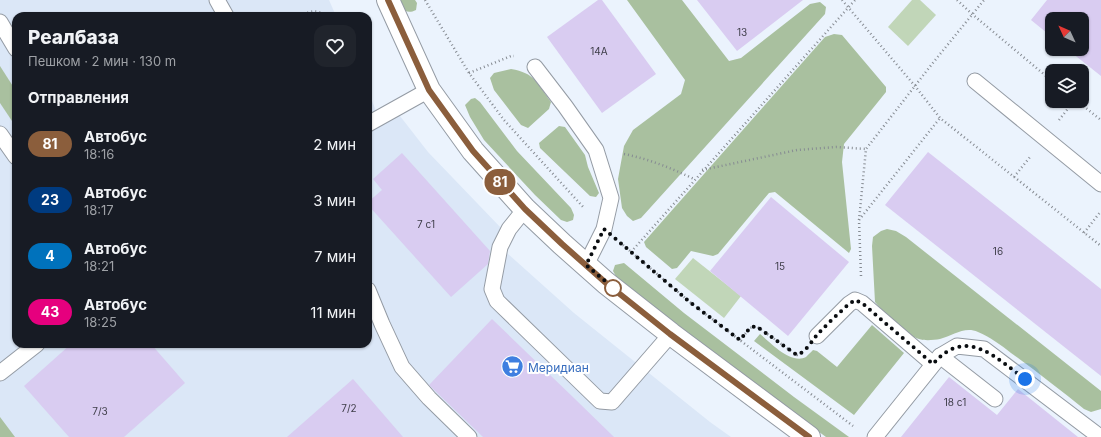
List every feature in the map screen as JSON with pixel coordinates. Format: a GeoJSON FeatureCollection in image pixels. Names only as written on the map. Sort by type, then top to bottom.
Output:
{"type":"FeatureCollection","features":[{"type":"Feature","properties":{"kind":"main road"},"geometry":{"type":"LineString","coordinates":[[388,0],[429,90],[473,151],[525,209],[586,265],[670,334],[809,437]]}},
{"type":"Feature","properties":{"kind":"lane"},"geometry":{"type":"LineString","coordinates":[[217,0],[224,12]]}},
{"type":"Feature","properties":{"kind":"lane"},"geometry":{"type":"LineString","coordinates":[[0,22],[12,42]]}},
{"type":"Feature","properties":{"kind":"lane"},"geometry":{"type":"LineString","coordinates":[[535,66],[596,150],[611,198],[604,229],[586,265]]}},
{"type":"Feature","properties":{"kind":"lane"},"geometry":{"type":"LineString","coordinates":[[975,81],[1101,184]]}},
{"type":"Feature","properties":{"kind":"lane"},"geometry":{"type":"LineString","coordinates":[[372,122],[429,90]]}},
{"type":"Feature","properties":{"kind":"lane"},"geometry":{"type":"LineString","coordinates":[[0,134],[12,151]]}},
{"type":"Feature","properties":{"kind":"lane"},"geometry":{"type":"LineString","coordinates":[[525,209],[509,229],[500,247],[492,289],[497,301],[600,401],[612,402],[670,334]]}},
{"type":"Feature","properties":{"kind":"lane"},"geometry":{"type":"LineString","coordinates":[[372,300],[402,367],[429,398],[469,437]]}},
{"type":"Feature","properties":{"kind":"lane"},"geometry":{"type":"LineString","coordinates":[[817,336],[849,304],[855,300],[862,303],[936,360],[995,399]]}},
{"type":"Feature","properties":{"kind":"lane"},"geometry":{"type":"LineString","coordinates":[[875,437],[936,360],[957,346],[984,349],[1100,436]]}},
{"type":"Feature","properties":{"kind":"lane"},"geometry":{"type":"LineString","coordinates":[[0,373],[32,348]]}},
{"type":"Feature","properties":{"kind":"path"},"geometry":{"type":"LineString","coordinates":[[425,0],[469,73],[504,120],[523,143],[604,229],[691,303],[855,427]]}},
{"type":"Feature","properties":{"kind":"path"},"geometry":{"type":"LineString","coordinates":[[842,0],[915,86],[940,118],[1101,246]]}},
{"type":"Feature","properties":{"kind":"path"},"geometry":{"type":"LineString","coordinates":[[631,252],[694,179],[855,0]]}},
{"type":"Feature","properties":{"kind":"path"},"geometry":{"type":"LineString","coordinates":[[957,0],[1045,74]]}},
{"type":"Feature","properties":{"kind":"path"},"geometry":{"type":"LineString","coordinates":[[861,269],[859,220],[866,149],[984,0]]}},
{"type":"Feature","properties":{"kind":"path"},"geometry":{"type":"LineString","coordinates":[[469,73],[512,56],[525,58],[535,66]]}},
{"type":"Feature","properties":{"kind":"path"},"geometry":{"type":"LineString","coordinates":[[1086,108],[1101,120]]}},
{"type":"Feature","properties":{"kind":"path"},"geometry":{"type":"LineString","coordinates":[[859,220],[940,118]]}},
{"type":"Feature","properties":{"kind":"path"},"geometry":{"type":"LineString","coordinates":[[702,171],[797,150],[836,147],[866,149]]}},
{"type":"Feature","properties":{"kind":"path"},"geometry":{"type":"LineString","coordinates":[[598,157],[609,153],[622,153],[643,157],[694,179]]}},
{"type":"Feature","properties":{"kind":"path"},"geometry":{"type":"LineString","coordinates":[[1084,233],[1101,211]]}},
{"type":"Feature","properties":{"kind":"path"},"geometry":{"type":"LineString","coordinates":[[740,340],[750,328],[756,326],[797,355],[804,351],[817,336]]}},
{"type":"Feature","properties":{"kind":"shaded area"},"geometry":{"type":"Polygon","coordinates":[[[0,0],[329,0],[334,12],[12,12],[12,348],[372,348],[372,101],[379,118],[400,116],[428,152],[502,229],[507,253],[574,313],[710,422],[731,437],[0,437],[0,0]]]}},
{"type":"Feature","properties":{"kind":"green space"},"geometry":{"type":"Polygon","coordinates":[[[397,0],[415,0],[417,3],[416,10],[409,12],[404,10],[397,0]]]}},
{"type":"Feature","properties":{"kind":"green space"},"geometry":{"type":"Polygon","coordinates":[[[627,0],[682,0],[729,61],[741,58],[810,4],[820,2],[826,7],[825,14],[641,218],[633,221],[627,216],[622,208],[618,179],[624,146],[633,130],[681,94],[685,80],[627,0]]]}},
{"type":"Feature","properties":{"kind":"green space"},"geometry":{"type":"Polygon","coordinates":[[[912,0],[920,0],[936,15],[908,46],[888,27],[912,0]]]}},
{"type":"Feature","properties":{"kind":"green space"},"geometry":{"type":"Polygon","coordinates":[[[834,34],[842,35],[886,87],[886,92],[844,144],[842,162],[851,249],[849,253],[775,192],[769,193],[718,254],[713,256],[691,251],[677,268],[672,269],[646,247],[644,242],[825,37],[834,34]]]}},
{"type":"Feature","properties":{"kind":"green space"},"geometry":{"type":"Polygon","coordinates":[[[0,66],[12,85],[12,121],[0,103],[0,66]]]}},
{"type":"Feature","properties":{"kind":"green space"},"geometry":{"type":"Polygon","coordinates":[[[511,69],[531,76],[539,84],[551,102],[549,109],[528,128],[521,125],[494,90],[490,78],[494,73],[511,69]]]}},
{"type":"Feature","properties":{"kind":"green space"},"geometry":{"type":"Polygon","coordinates":[[[475,98],[480,102],[517,151],[571,208],[574,215],[573,220],[567,222],[561,220],[535,195],[484,140],[470,117],[465,105],[471,99],[475,98]]]}},
{"type":"Feature","properties":{"kind":"green space"},"geometry":{"type":"Polygon","coordinates":[[[559,126],[565,127],[585,155],[588,167],[599,193],[596,197],[590,196],[540,148],[539,143],[559,126]]]}},
{"type":"Feature","properties":{"kind":"green space"},"geometry":{"type":"Polygon","coordinates":[[[887,229],[896,231],[906,237],[1101,391],[1101,409],[1091,412],[1084,409],[1003,347],[978,332],[968,330],[940,339],[927,340],[914,337],[902,328],[875,302],[872,246],[873,237],[881,231],[887,229]]]}},
{"type":"Feature","properties":{"kind":"green space"},"geometry":{"type":"Polygon","coordinates":[[[693,258],[741,296],[724,318],[675,279],[693,258]]]}},
{"type":"Feature","properties":{"kind":"green space"},"geometry":{"type":"Polygon","coordinates":[[[624,263],[684,313],[849,437],[826,437],[679,329],[618,280],[613,271],[615,265],[624,263]]]}},
{"type":"Feature","properties":{"kind":"green space"},"geometry":{"type":"Polygon","coordinates":[[[872,325],[904,353],[854,415],[754,341],[760,334],[781,352],[800,359],[806,357],[813,350],[817,351],[837,367],[872,325]]]}},
{"type":"Feature","properties":{"kind":"green space"},"geometry":{"type":"Polygon","coordinates":[[[0,417],[15,437],[0,437],[0,417]]]}},
{"type":"Feature","properties":{"kind":"building"},"geometry":{"type":"Polygon","coordinates":[[[598,0],[602,0],[656,74],[602,113],[547,37],[598,0]]]}},
{"type":"Feature","properties":{"kind":"building"},"geometry":{"type":"Polygon","coordinates":[[[697,0],[803,0],[737,51],[697,0]]]}},
{"type":"Feature","properties":{"kind":"building"},"geometry":{"type":"Polygon","coordinates":[[[1047,0],[1101,0],[1101,76],[1089,66],[1089,64],[1086,64],[1076,56],[1089,56],[1089,12],[1045,12],[1045,31],[1031,20],[1047,0]]]}},
{"type":"Feature","properties":{"kind":"building"},"geometry":{"type":"Polygon","coordinates":[[[928,152],[1101,289],[1101,376],[885,205],[928,152]]]}},
{"type":"Feature","properties":{"kind":"building"},"geometry":{"type":"Polygon","coordinates":[[[402,153],[490,251],[488,264],[451,297],[372,209],[372,199],[382,190],[373,179],[402,153]]]}},
{"type":"Feature","properties":{"kind":"building"},"geometry":{"type":"Polygon","coordinates":[[[771,197],[849,262],[788,336],[710,271],[771,197]]]}},
{"type":"Feature","properties":{"kind":"building"},"geometry":{"type":"Polygon","coordinates":[[[492,319],[614,437],[483,437],[431,387],[429,385],[492,319]]]}},
{"type":"Feature","properties":{"kind":"building"},"geometry":{"type":"Polygon","coordinates":[[[67,348],[154,348],[185,383],[124,437],[69,437],[24,386],[67,348]]]}},
{"type":"Feature","properties":{"kind":"building"},"geometry":{"type":"Polygon","coordinates":[[[949,377],[997,415],[1018,389],[1078,437],[901,437],[949,377]]]}},
{"type":"Feature","properties":{"kind":"building"},"geometry":{"type":"Polygon","coordinates":[[[353,379],[403,437],[287,437],[353,379]]]}},
{"type":"Feature","properties":{"kind":"bus line","name":"81"},"geometry":{"type":"LineString","coordinates":[[388,0],[429,90],[473,151],[525,209],[606,283],[670,334],[809,437]]}},
{"type":"Feature","properties":{"kind":"place","name":"Меридиан"},"geometry":{"type":"Point","coordinates":[513,367]}},
{"type":"Feature","properties":{"kind":"route"},"geometry":{"type":"LineString","coordinates":[[613,288],[617,291],[586,265],[604,229],[691,303],[740,340],[750,328],[756,326],[797,355],[800,354],[849,304],[855,300],[862,303],[933,364],[940,356],[957,346],[984,349],[1025,379]]}}]}
